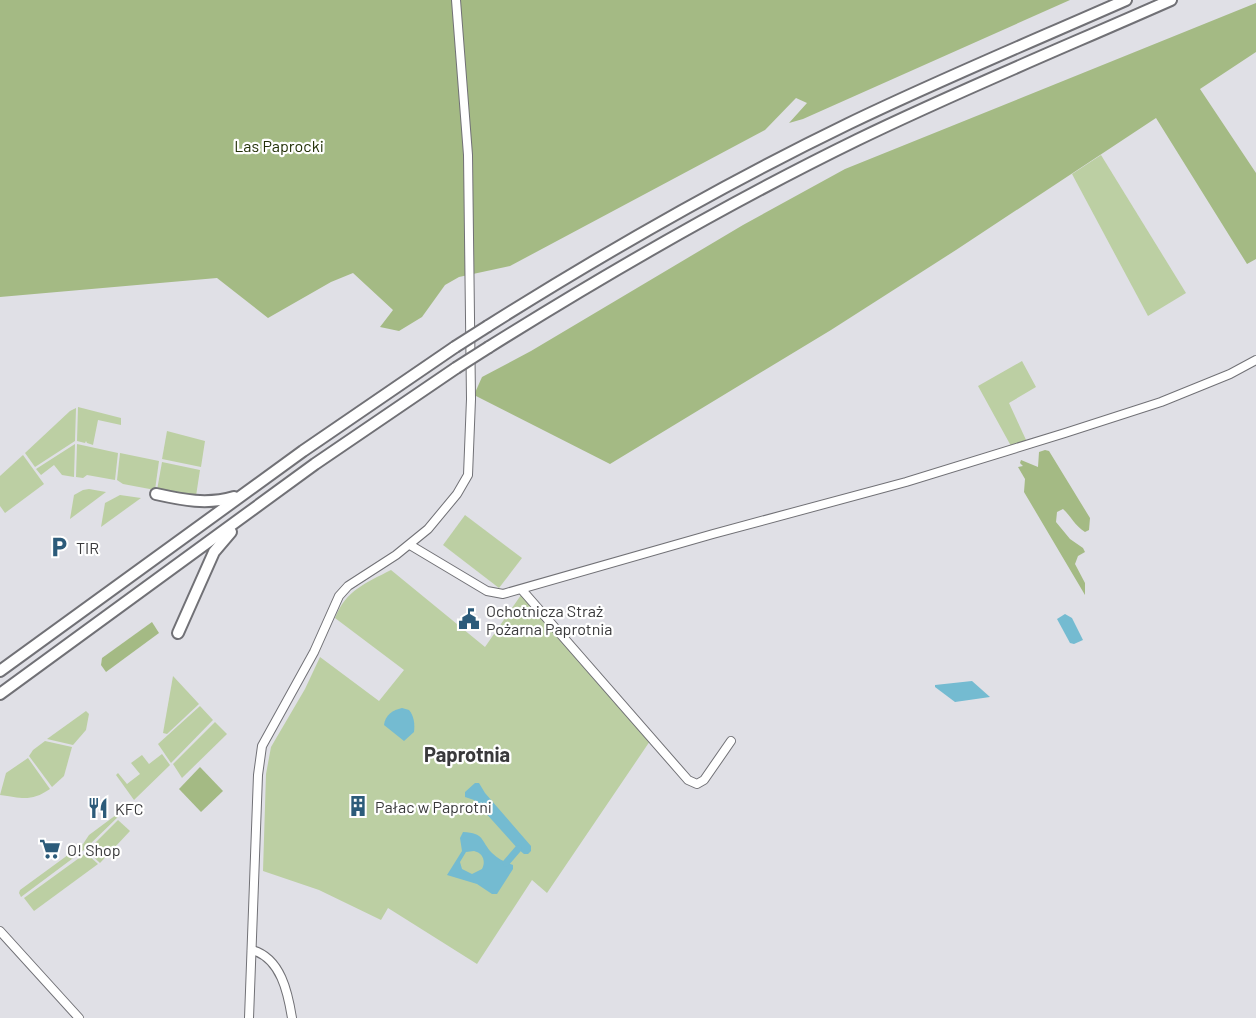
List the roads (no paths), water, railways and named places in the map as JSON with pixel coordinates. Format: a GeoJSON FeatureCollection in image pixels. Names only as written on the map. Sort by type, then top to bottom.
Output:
{"type":"FeatureCollection","features":[{"type":"Feature","properties":{"kind":"highway"},"geometry":{"type":"LineString","coordinates":[[0,671],[376,399],[488,326],[629,240],[764,166],[884,107],[1126,0]]}},
{"type":"Feature","properties":{"kind":"highway"},"geometry":{"type":"LineString","coordinates":[[0,694],[368,427],[489,347],[632,260],[766,186],[890,125],[1172,0]]}},
{"type":"Feature","properties":{"kind":"highway"},"geometry":{"type":"LineString","coordinates":[[156,494],[202,502],[220,501],[243,494]]}},
{"type":"Feature","properties":{"kind":"highway"},"geometry":{"type":"LineString","coordinates":[[178,633],[214,552],[222,541],[259,505]]}},
{"type":"Feature","properties":{"kind":"street"},"geometry":{"type":"LineString","coordinates":[[249,1018],[258,775],[262,746],[314,652],[339,596],[354,581],[410,546],[442,514],[465,482],[469,469],[471,399],[468,155],[456,0]]}},
{"type":"Feature","properties":{"kind":"street"},"geometry":{"type":"LineString","coordinates":[[410,546],[488,591],[503,594],[522,590],[713,534],[906,482],[1065,433],[1161,402],[1230,374],[1256,360]]}},
{"type":"Feature","properties":{"kind":"street"},"geometry":{"type":"LineString","coordinates":[[522,590],[688,780],[697,784],[704,780],[731,741]]}},
{"type":"Feature","properties":{"kind":"street"},"geometry":{"type":"LineString","coordinates":[[0,931],[79,1018]]}},
{"type":"Feature","properties":{"kind":"street"},"geometry":{"type":"LineString","coordinates":[[252,950],[263,955],[278,972],[288,993],[292,1018]]}},
{"type":"Feature","properties":{"kind":"water"},"geometry":{"type":"Polygon","coordinates":[[[1065,614],[1072,618],[1083,640],[1074,644],[1070,643],[1057,619],[1065,614]]]}},
{"type":"Feature","properties":{"kind":"water"},"geometry":{"type":"Polygon","coordinates":[[[972,681],[990,697],[955,702],[935,687],[935,685],[972,681]]]}},
{"type":"Feature","properties":{"kind":"water"},"geometry":{"type":"Polygon","coordinates":[[[402,708],[409,710],[414,723],[414,732],[404,741],[384,725],[390,714],[402,708]]]}},
{"type":"Feature","properties":{"kind":"water"},"geometry":{"type":"Polygon","coordinates":[[[475,783],[479,783],[531,846],[528,854],[518,849],[474,800],[465,797],[465,792],[475,783]]]}},
{"type":"Feature","properties":{"kind":"water"},"geometry":{"type":"Polygon","coordinates":[[[463,832],[479,836],[494,855],[513,865],[513,869],[497,894],[492,894],[477,884],[447,875],[462,851],[460,838],[463,832]],[[474,851],[466,852],[460,862],[462,869],[472,874],[482,869],[484,863],[480,854],[474,851]]]}},
{"type":"Feature","properties":{"kind":"waterway"},"geometry":{"type":"LineString","coordinates":[[506,863],[518,849]]}},
{"type":"Feature","properties":{"kind":"place","name":"TIR"},"geometry":{"type":"Point","coordinates":[59,547]}},
{"type":"Feature","properties":{"kind":"place","name":"Ochotnicza Straż Pożarna Paprotnia"},"geometry":{"type":"Point","coordinates":[469,619]}},
{"type":"Feature","properties":{"kind":"place","name":"Pałac w Paprotni"},"geometry":{"type":"Point","coordinates":[358,806]}},
{"type":"Feature","properties":{"kind":"place","name":"KFC"},"geometry":{"type":"Point","coordinates":[98,808]}},
{"type":"Feature","properties":{"kind":"place","name":"O! Shop"},"geometry":{"type":"Point","coordinates":[50,849]}},
{"type":"Feature","properties":{"kind":"district","name":"Paprotnia"},"geometry":{"type":"Point","coordinates":[467,754]}},
{"type":"Feature","properties":{"kind":"park label","name":"Las Paprocki"},"geometry":{"type":"Point","coordinates":[279,145]}}]}
